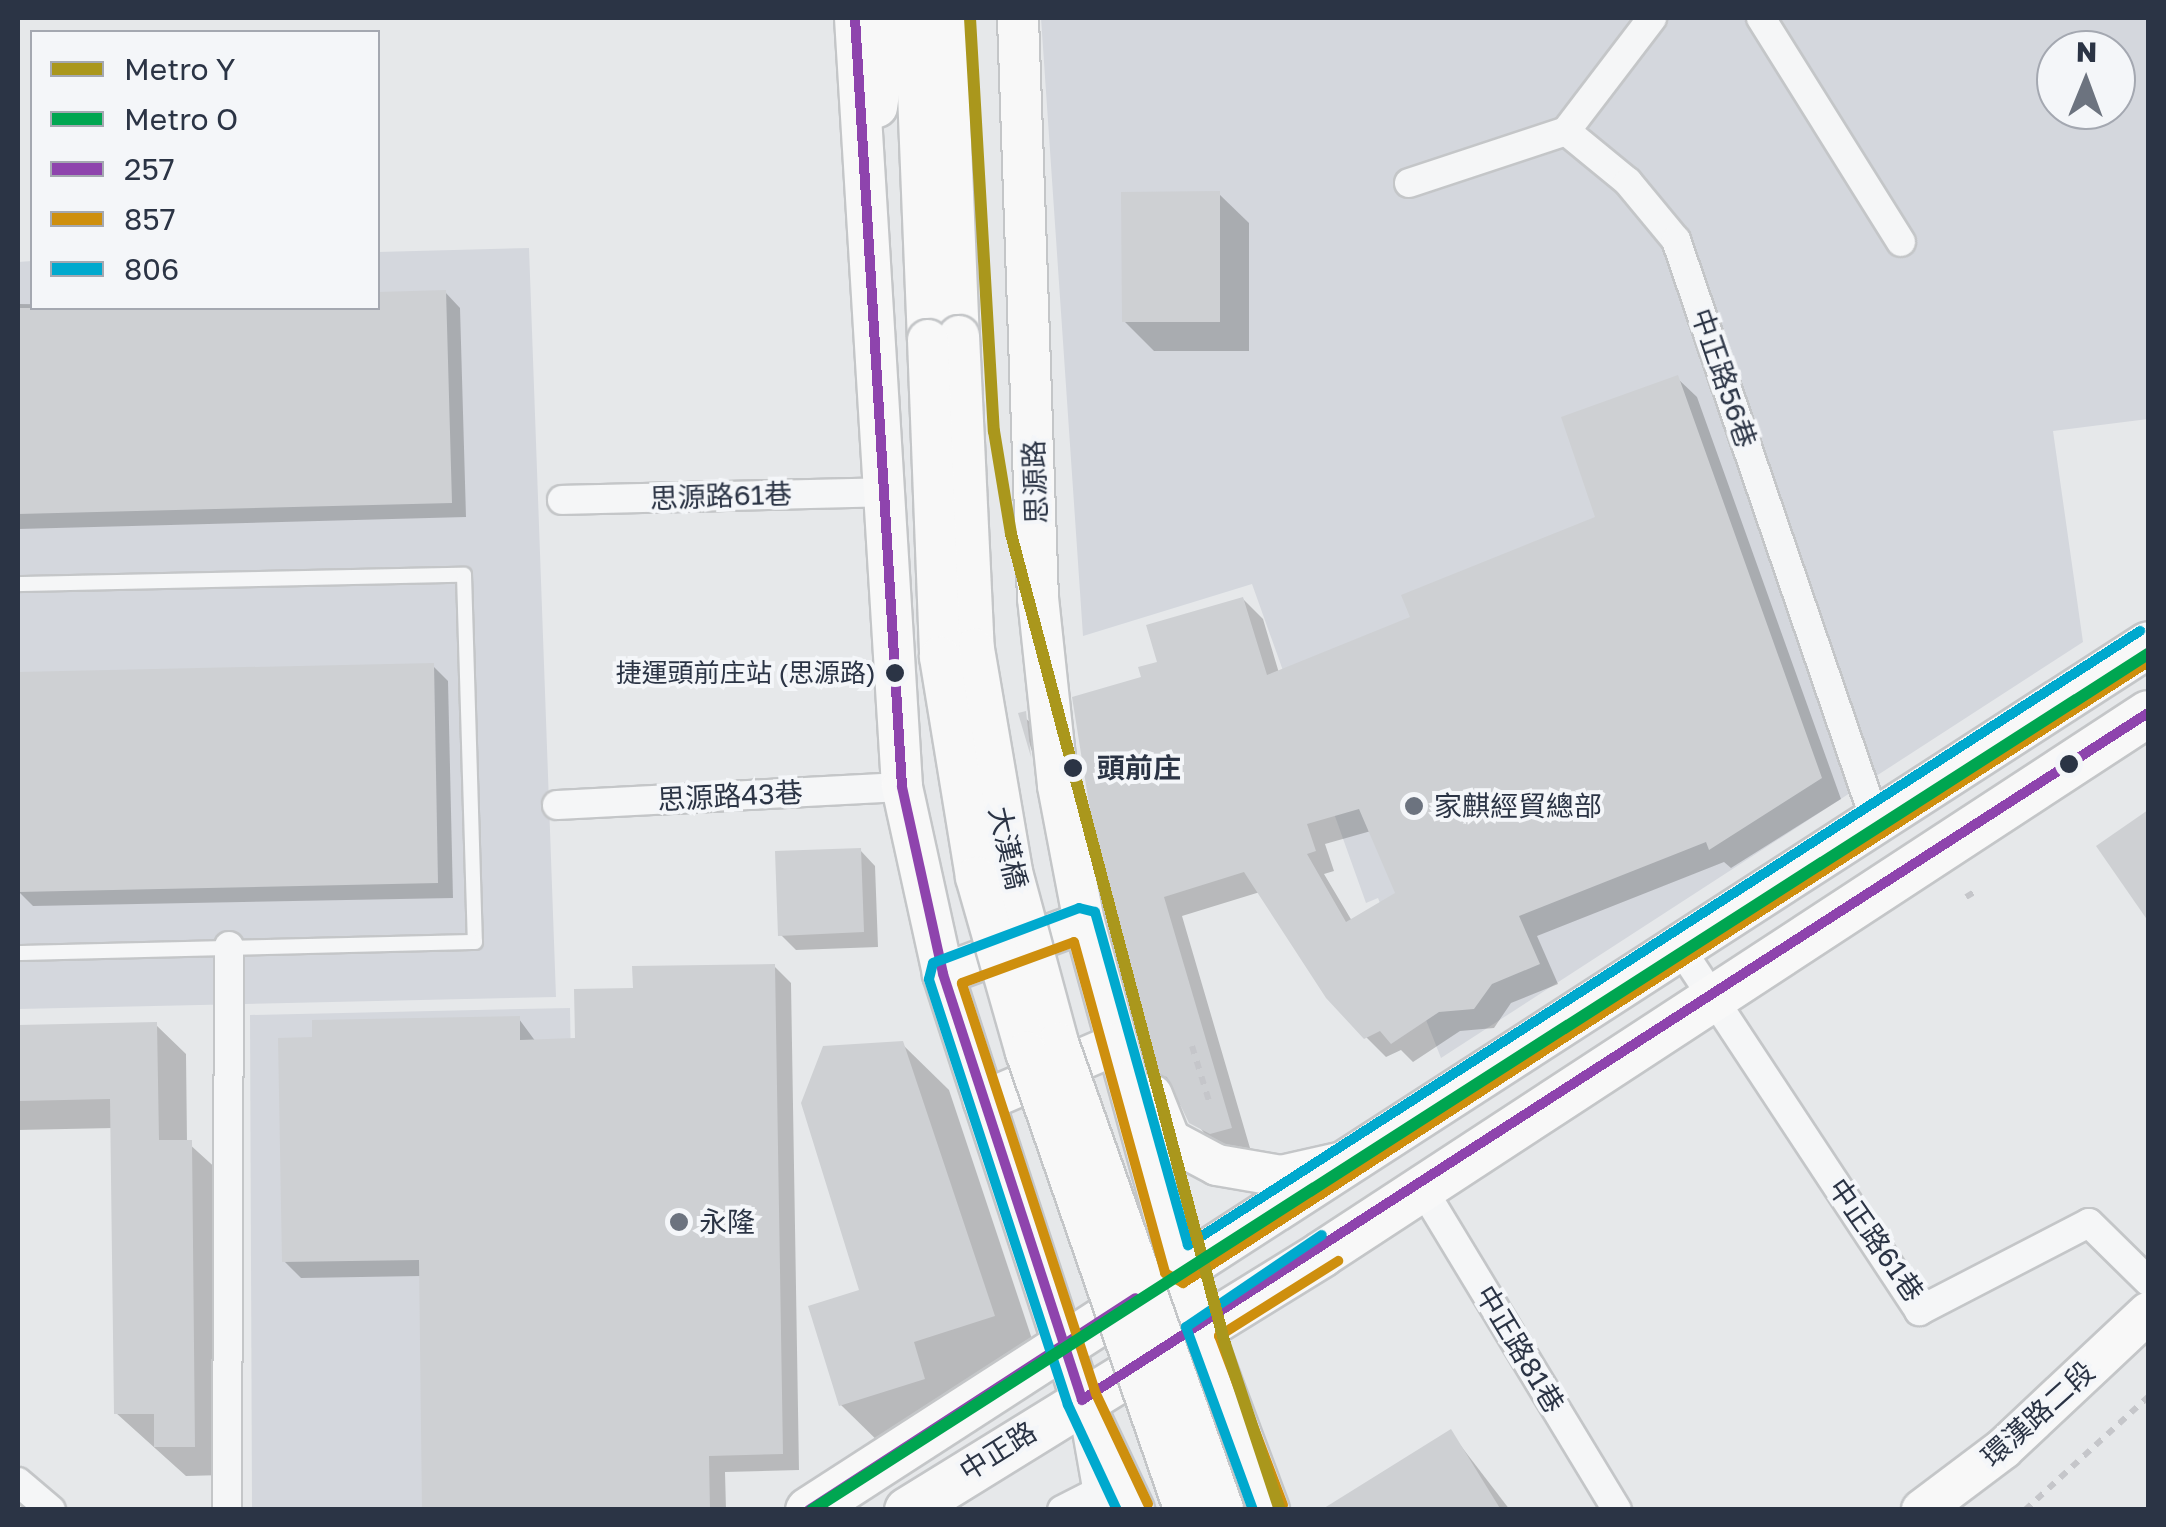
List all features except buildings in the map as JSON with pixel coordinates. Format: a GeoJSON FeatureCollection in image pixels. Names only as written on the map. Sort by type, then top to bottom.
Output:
{"type":"FeatureCollection","features":[{"type":"Feature","properties":{"kind":"main road"},"geometry":{"type":"LineString","coordinates":[[855,18],[880,492],[902,786],[943,974],[1082,1400],[1134,1510]]}},
{"type":"Feature","properties":{"kind":"main road"},"geometry":{"type":"LineString","coordinates":[[864,190],[890,18]]}},
{"type":"Feature","properties":{"kind":"main road"},"geometry":{"type":"LineString","coordinates":[[915,18],[943,338]]}},
{"type":"Feature","properties":{"kind":"main road"},"geometry":{"type":"LineString","coordinates":[[943,338],[946,18]]}},
{"type":"Feature","properties":{"kind":"main road","name":"思源路"},"geometry":{"type":"LineString","coordinates":[[1018,18],[1038,598],[1084,922],[1179,1270],[1269,1501]]}},
{"type":"Feature","properties":{"kind":"main road","name":"大漢橋"},"geometry":{"type":"LineString","coordinates":[[943,338],[940,657],[976,877],[1026,1052],[1185,1510]]}},
{"type":"Feature","properties":{"kind":"main road","name":"大漢橋"},"geometry":{"type":"LineString","coordinates":[[943,338],[974,649],[1009,856],[1058,1043],[1223,1510]]}},
{"type":"Feature","properties":{"kind":"main road","name":"中正路"},"geometry":{"type":"LineString","coordinates":[[808,1510],[2148,644]]}},
{"type":"Feature","properties":{"kind":"main road","name":"中正路"},"geometry":{"type":"LineString","coordinates":[[907,1510],[1201,1330],[1716,999],[2148,713]]}},
{"type":"Feature","properties":{"kind":"main road"},"geometry":{"type":"LineString","coordinates":[[1076,864],[1170,1140],[1248,1176],[1357,1158]]}},
{"type":"Feature","properties":{"kind":"main road"},"geometry":{"type":"LineString","coordinates":[[943,974],[1084,922]]}},
{"type":"Feature","properties":{"kind":"main road"},"geometry":{"type":"LineString","coordinates":[[984,1100],[1117,1044]]}},
{"type":"Feature","properties":{"kind":"main road","name":"環漢路二段"},"geometry":{"type":"LineString","coordinates":[[1922,1510],[2003,1449],[2148,1313]]}},
{"type":"Feature","properties":{"kind":"street"},"geometry":{"type":"LineString","coordinates":[[1409,183],[1566,131],[1652,18]]}},
{"type":"Feature","properties":{"kind":"street"},"geometry":{"type":"LineString","coordinates":[[1761,18],[1900,242]]}},
{"type":"Feature","properties":{"kind":"street","name":"中正路56巷"},"geometry":{"type":"LineString","coordinates":[[1566,131],[1628,182],[1676,240],[1875,820]]}},
{"type":"Feature","properties":{"kind":"street","name":"思源路61巷"},"geometry":{"type":"LineString","coordinates":[[562,500],[880,492]]}},
{"type":"Feature","properties":{"kind":"street","name":"思源路43巷"},"geometry":{"type":"LineString","coordinates":[[558,805],[902,786]]}},
{"type":"Feature","properties":{"kind":"street"},"geometry":{"type":"LineString","coordinates":[[227,1510],[229,946]]}},
{"type":"Feature","properties":{"kind":"street","name":"中正路61巷"},"geometry":{"type":"LineString","coordinates":[[1680,948],[1919,1311],[2089,1223],[2148,1281]]}},
{"type":"Feature","properties":{"kind":"street","name":"中正路81巷"},"geometry":{"type":"LineString","coordinates":[[1422,1188],[1617,1510]]}},
{"type":"Feature","properties":{"kind":"street"},"geometry":{"type":"LineString","coordinates":[[1062,1510],[1098,1501],[1082,1400]]}},
{"type":"Feature","properties":{"kind":"street"},"geometry":{"type":"LineString","coordinates":[[18,1482],[51,1510]]}},
{"type":"Feature","properties":{"kind":"lane"},"geometry":{"type":"LineString","coordinates":[[18,584],[464,575],[475,942],[18,954]]}},
{"type":"Feature","properties":{"kind":"path"},"geometry":{"type":"LineString","coordinates":[[1966,897],[1976,891]]}},
{"type":"Feature","properties":{"kind":"path"},"geometry":{"type":"LineString","coordinates":[[1192,1046],[1210,1104]]}},
{"type":"Feature","properties":{"kind":"path"},"geometry":{"type":"LineString","coordinates":[[2025,1510],[2148,1397]]}},
{"type":"Feature","properties":{"kind":"shaded area"},"geometry":{"type":"Polygon","coordinates":[[[1041,18],[2148,18],[2148,419],[2053,431],[2083,642],[1441,1058],[1378,898],[1366,903],[1252,584],[1083,636],[1041,18]]]}},
{"type":"Feature","properties":{"kind":"shaded area"},"geometry":{"type":"Polygon","coordinates":[[[529,248],[556,997],[18,1009],[18,262],[30,261],[30,310],[380,310],[380,252],[529,248]]]}},
{"type":"Feature","properties":{"kind":"shaded area"},"geometry":{"type":"Polygon","coordinates":[[[570,1008],[578,1509],[252,1509],[250,1015],[570,1008]]]}},
{"type":"Feature","properties":{"kind":"metro line","name":"Y"},"geometry":{"type":"LineString","coordinates":[[970,18],[994,431],[1011,534],[1225,1344],[1280,1510]]}},
{"type":"Feature","properties":{"kind":"metro line","name":"O"},"geometry":{"type":"LineString","coordinates":[[812,1510],[2148,654]]}},
{"type":"Feature","properties":{"kind":"transit line","name":"257"},"geometry":{"type":"LineString","coordinates":[[855,18],[902,787],[943,974],[1082,1400],[2148,713]]}},
{"type":"Feature","properties":{"kind":"transit line","name":"806"},"geometry":{"type":"LineString","coordinates":[[1117,1510],[1068,1405],[929,979],[933,963],[1079,908],[1095,912],[1188,1245],[2140,631]]}},
{"type":"Feature","properties":{"kind":"transit line","name":"857"},"geometry":{"type":"LineString","coordinates":[[1148,1504],[1096,1394],[962,983],[1074,942],[1165,1273],[1183,1283],[2148,662]]}},
{"type":"Feature","properties":{"kind":"transit line","name":"806"},"geometry":{"type":"LineString","coordinates":[[1253,1510],[1186,1327],[1322,1235]]}},
{"type":"Feature","properties":{"kind":"transit line","name":"857"},"geometry":{"type":"LineString","coordinates":[[1283,1505],[1219,1336],[1338,1261]]}},
{"type":"Feature","properties":{"kind":"transit line","name":"257"},"geometry":{"type":"LineString","coordinates":[[809,1510],[1135,1298]]}},
{"type":"Feature","properties":{"kind":"place","name":"捷運頭前庄站 (思源路)"},"geometry":{"type":"Point","coordinates":[895,673]}},
{"type":"Feature","properties":{"kind":"place","name":"頭前庄"},"geometry":{"type":"Point","coordinates":[1073,768]}},
{"type":"Feature","properties":{"kind":"place","name":"家麒經貿總部"},"geometry":{"type":"Point","coordinates":[1414,806]}},
{"type":"Feature","properties":{"kind":"place","name":"永隆"},"geometry":{"type":"Point","coordinates":[679,1222]}}]}
